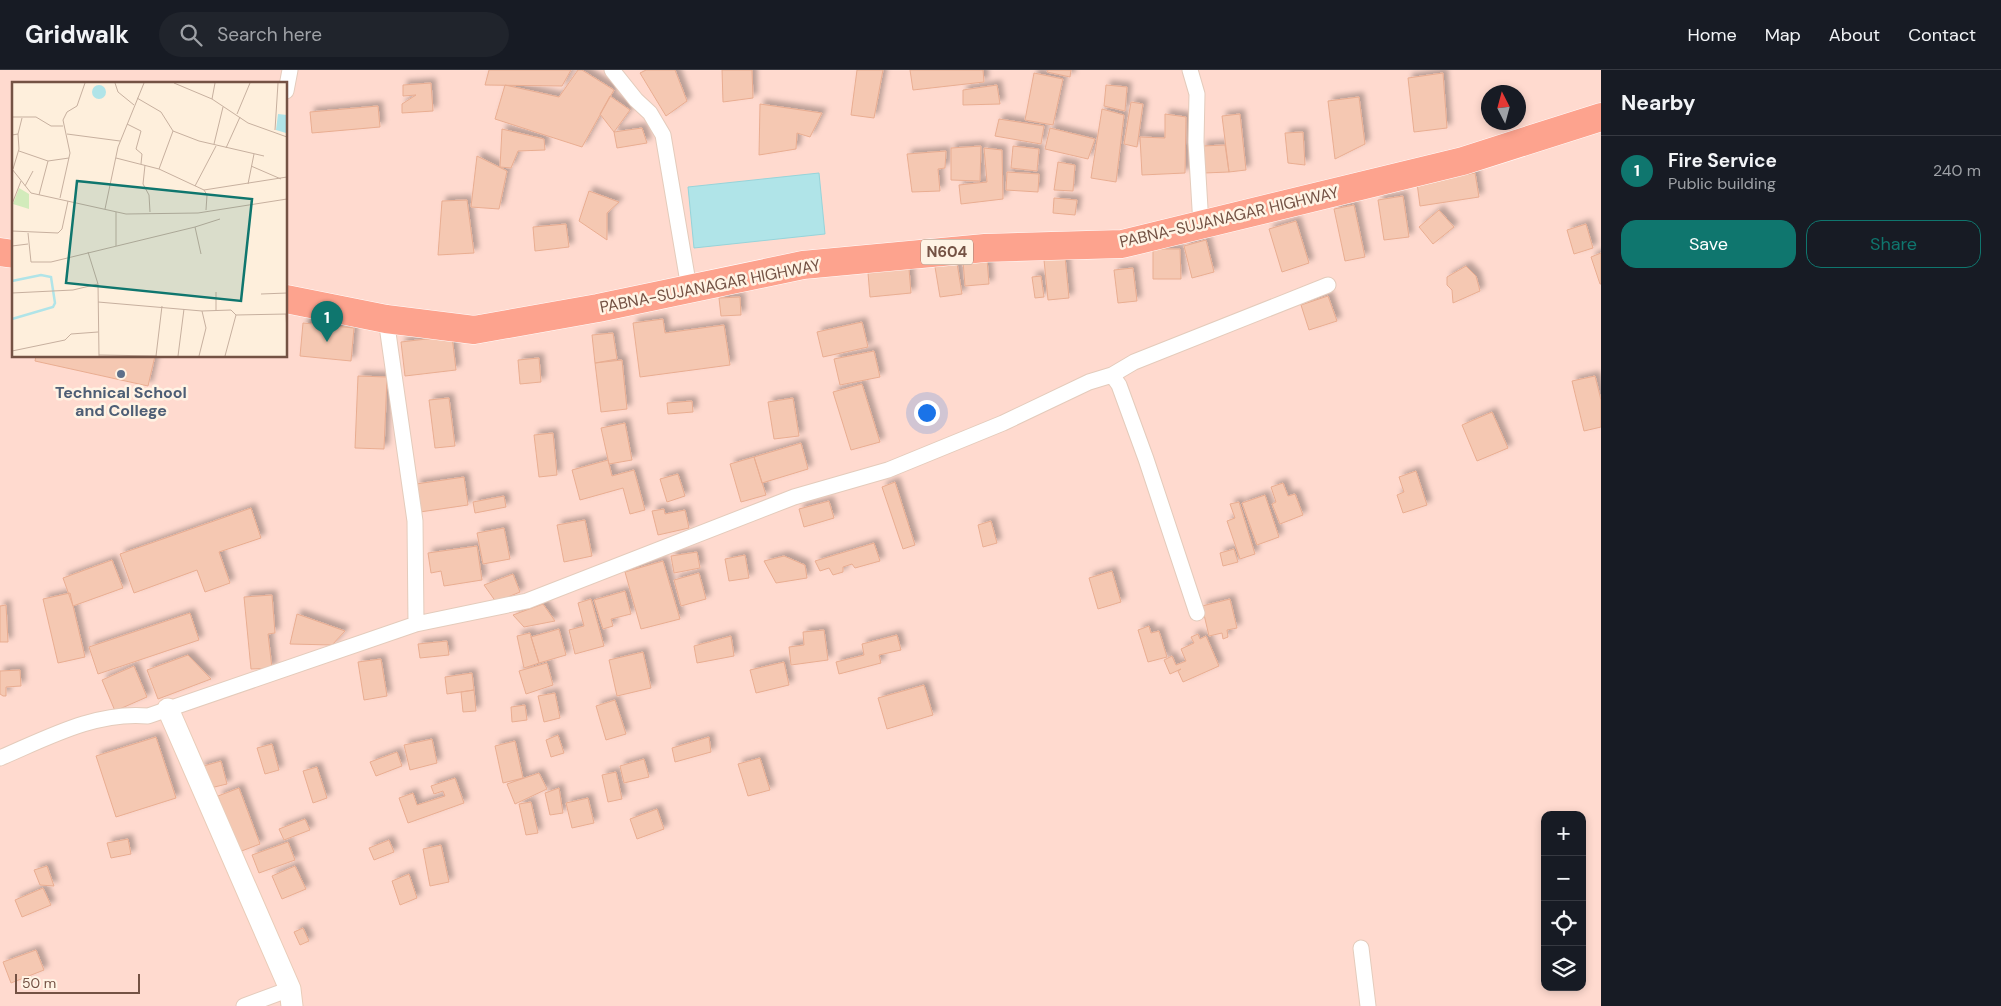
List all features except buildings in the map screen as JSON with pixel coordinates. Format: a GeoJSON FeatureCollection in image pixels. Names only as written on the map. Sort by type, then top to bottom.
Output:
{"type":"FeatureCollection","features":[{"type":"Feature","properties":{"kind":"highway","name":"PABNA-SUJANAGAR HIGHWAY"},"geometry":{"type":"LineString","coordinates":[[288,299],[386,319],[474,330],[598,308],[803,265],[985,248],[1122,244],[1463,161],[1601,117]]}},
{"type":"Feature","properties":{"kind":"street"},"geometry":{"type":"LineString","coordinates":[[612,70],[636,100],[650,113],[663,136],[689,288]]}},
{"type":"Feature","properties":{"kind":"street"},"geometry":{"type":"LineString","coordinates":[[1190,70],[1197,94],[1196,142],[1202,225]]}},
{"type":"Feature","properties":{"kind":"street"},"geometry":{"type":"LineString","coordinates":[[0,758],[84,722],[129,714],[148,716],[416,624],[527,601],[794,497],[888,470],[1003,423],[1089,382],[1112,375],[1134,362],[1328,285]]}},
{"type":"Feature","properties":{"kind":"street"},"geometry":{"type":"LineString","coordinates":[[386,319],[415,521],[416,624]]}},
{"type":"Feature","properties":{"kind":"street"},"geometry":{"type":"LineString","coordinates":[[1112,375],[1119,385],[1146,459],[1197,612]]}},
{"type":"Feature","properties":{"kind":"street"},"geometry":{"type":"LineString","coordinates":[[168,709],[291,998],[244,1006]]}},
{"type":"Feature","properties":{"kind":"street"},"geometry":{"type":"LineString","coordinates":[[1361,948],[1368,1006]]}},
{"type":"Feature","properties":{"kind":"shaded area"},"geometry":{"type":"Polygon","coordinates":[[[0,70],[1601,70],[1601,1006],[0,1006],[0,70]]]}},
{"type":"Feature","properties":{"kind":"water"},"geometry":{"type":"Polygon","coordinates":[[[819,173],[825,234],[694,248],[688,187],[819,173]]]}},
{"type":"Feature","properties":{"kind":"place","name":"Fire Service"},"geometry":{"type":"Point","coordinates":[327,342]}},
{"type":"Feature","properties":{"kind":"place","name":"Technical School and College"},"geometry":{"type":"Point","coordinates":[121,374]}}]}
